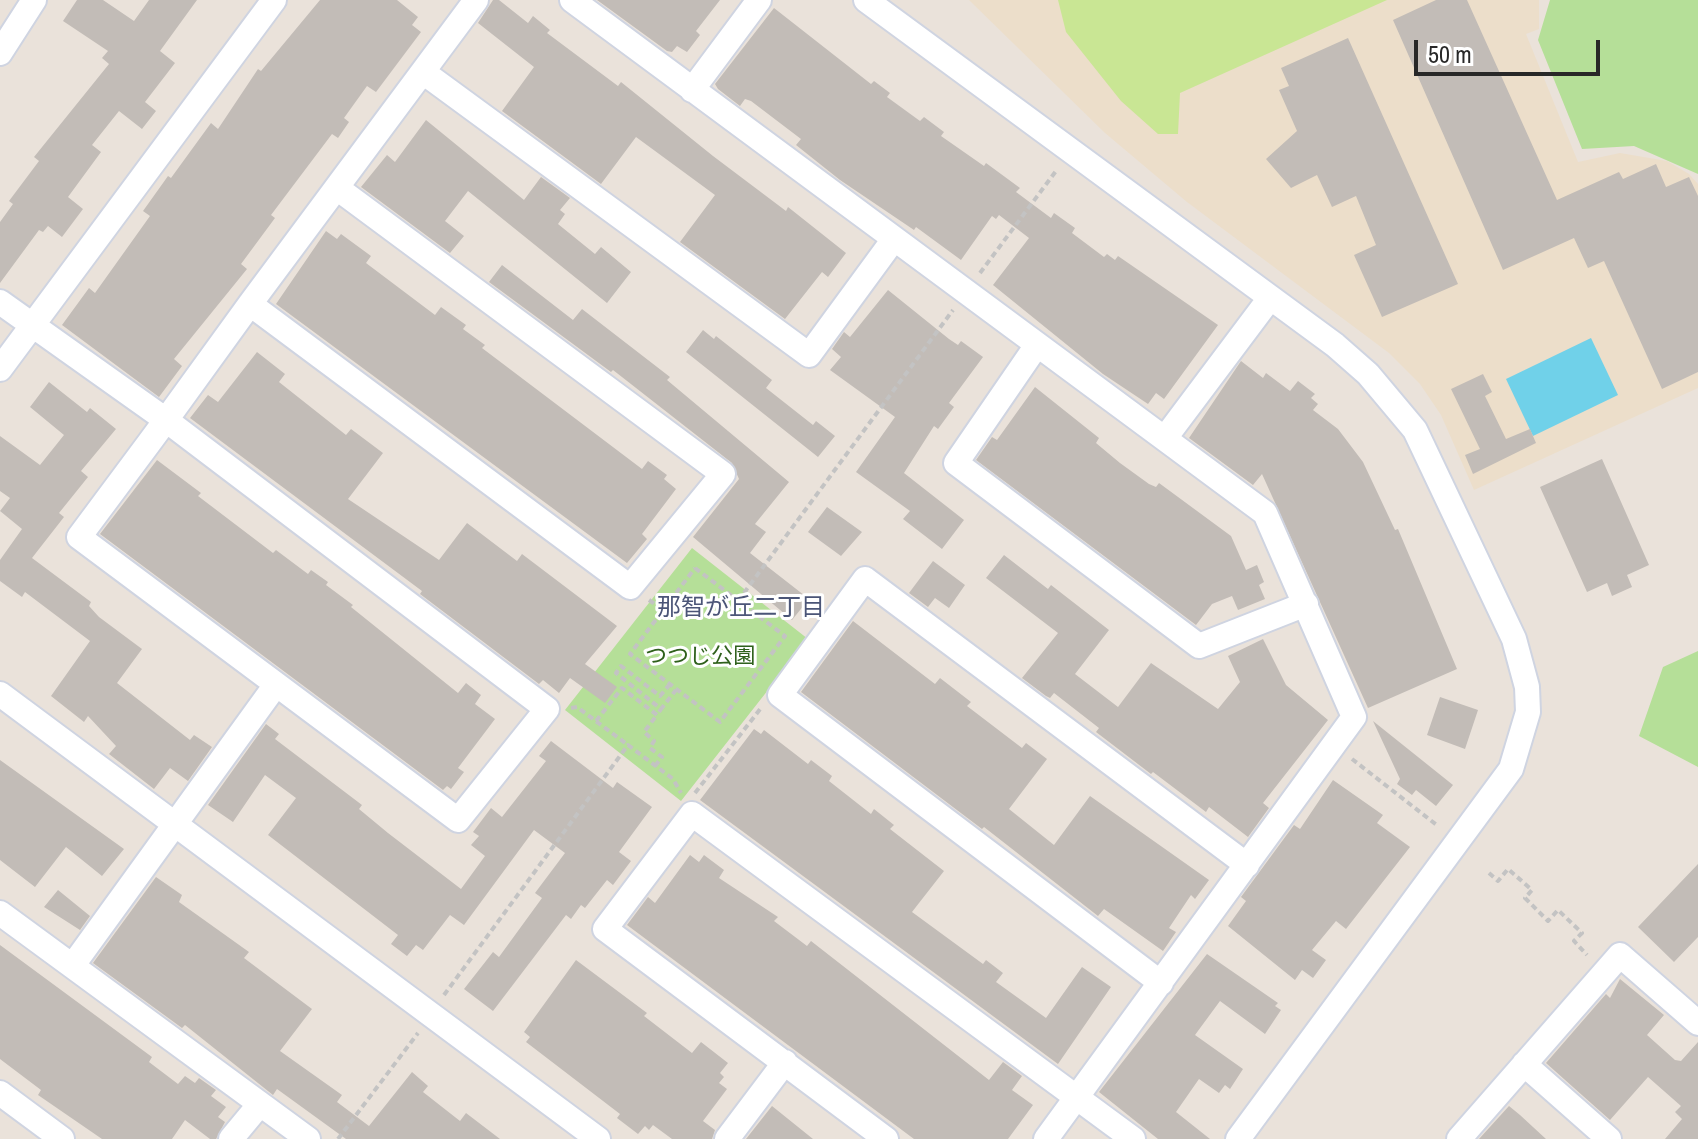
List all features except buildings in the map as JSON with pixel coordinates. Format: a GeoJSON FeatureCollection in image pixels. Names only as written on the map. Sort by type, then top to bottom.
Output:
{"type":"FeatureCollection","features":[{"type":"Feature","properties":{"kind":"street"},"geometry":{"type":"LineString","coordinates":[[0,53],[34,0]]}},
{"type":"Feature","properties":{"kind":"street"},"geometry":{"type":"LineString","coordinates":[[0,369],[274,0]]}},
{"type":"Feature","properties":{"kind":"street"},"geometry":{"type":"LineString","coordinates":[[0,302],[166,420],[547,709],[458,820],[79,537],[166,420],[250,304],[476,0]]}},
{"type":"Feature","properties":{"kind":"street"},"geometry":{"type":"LineString","coordinates":[[572,0],[1265,513],[1354,717],[1046,1139]]}},
{"type":"Feature","properties":{"kind":"street"},"geometry":{"type":"LineString","coordinates":[[692,90],[759,0]]}},
{"type":"Feature","properties":{"kind":"street"},"geometry":{"type":"LineString","coordinates":[[866,0],[1368,374],[1415,430],[1514,639],[1527,687],[1528,712],[1511,769],[1238,1139]]}},
{"type":"Feature","properties":{"kind":"street"},"geometry":{"type":"LineString","coordinates":[[423,72],[809,355],[894,239]]}},
{"type":"Feature","properties":{"kind":"street"},"geometry":{"type":"LineString","coordinates":[[250,304],[630,587],[723,474],[337,188]]}},
{"type":"Feature","properties":{"kind":"street"},"geometry":{"type":"LineString","coordinates":[[1165,438],[1270,298]]}},
{"type":"Feature","properties":{"kind":"street"},"geometry":{"type":"LineString","coordinates":[[1037,345],[956,463],[1199,646],[1306,604]]}},
{"type":"Feature","properties":{"kind":"street"},"geometry":{"type":"LineString","coordinates":[[1161,983],[780,695],[865,579],[1247,865]]}},
{"type":"Feature","properties":{"kind":"street"},"geometry":{"type":"LineString","coordinates":[[73,965],[275,686]]}},
{"type":"Feature","properties":{"kind":"street"},"geometry":{"type":"LineString","coordinates":[[0,694],[172,825],[598,1139]]}},
{"type":"Feature","properties":{"kind":"street"},"geometry":{"type":"LineString","coordinates":[[886,1139],[605,929],[692,814],[1133,1139]]}},
{"type":"Feature","properties":{"kind":"street"},"geometry":{"type":"LineString","coordinates":[[0,913],[308,1139]]}},
{"type":"Feature","properties":{"kind":"street"},"geometry":{"type":"LineString","coordinates":[[1459,1139],[1620,955],[1698,1023]]}},
{"type":"Feature","properties":{"kind":"street"},"geometry":{"type":"LineString","coordinates":[[727,1139],[785,1062]]}},
{"type":"Feature","properties":{"kind":"street"},"geometry":{"type":"LineString","coordinates":[[1524,1064],[1609,1139]]}},
{"type":"Feature","properties":{"kind":"street"},"geometry":{"type":"LineString","coordinates":[[0,1093],[62,1139]]}},
{"type":"Feature","properties":{"kind":"street"},"geometry":{"type":"LineString","coordinates":[[231,1139],[260,1104]]}},
{"type":"Feature","properties":{"kind":"path"},"geometry":{"type":"LineString","coordinates":[[972,284],[1062,162]]}},
{"type":"Feature","properties":{"kind":"path"},"geometry":{"type":"LineString","coordinates":[[738,601],[960,300]]}},
{"type":"Feature","properties":{"kind":"path"},"geometry":{"type":"LineString","coordinates":[[695,568],[785,636],[720,722],[670,684],[630,654],[695,568]]}},
{"type":"Feature","properties":{"kind":"path"},"geometry":{"type":"LineString","coordinates":[[661,709],[616,673],[621,666],[660,696],[670,684]]}},
{"type":"Feature","properties":{"kind":"path"},"geometry":{"type":"LineString","coordinates":[[596,721],[622,688],[657,715]]}},
{"type":"Feature","properties":{"kind":"path"},"geometry":{"type":"LineString","coordinates":[[655,766],[662,757],[650,748],[654,741],[644,732],[676,690]]}},
{"type":"Feature","properties":{"kind":"path"},"geometry":{"type":"LineString","coordinates":[[692,814],[693,795],[765,703],[780,695]]}},
{"type":"Feature","properties":{"kind":"path"},"geometry":{"type":"LineString","coordinates":[[547,709],[577,707],[673,779],[692,814]]}},
{"type":"Feature","properties":{"kind":"path"},"geometry":{"type":"LineString","coordinates":[[443,997],[628,745]]}},
{"type":"Feature","properties":{"kind":"path"},"geometry":{"type":"LineString","coordinates":[[1334,745],[1438,826]]}},
{"type":"Feature","properties":{"kind":"path"},"geometry":{"type":"LineString","coordinates":[[1489,873],[1498,881],[1508,869],[1532,890],[1525,898],[1548,921],[1558,910],[1582,933],[1574,941],[1594,963]]}},
{"type":"Feature","properties":{"kind":"path"},"geometry":{"type":"LineString","coordinates":[[338,1139],[422,1028]]}},
{"type":"Feature","properties":{"kind":"shaded area"},"geometry":{"type":"Polygon","coordinates":[[[969,0],[1539,0],[1539,29],[1526,34],[1578,162],[1620,153],[1667,161],[1689,174],[1698,184],[1698,388],[1474,490],[1441,415],[1420,384],[1389,353],[1187,202],[1105,133],[969,0]]]}},
{"type":"Feature","properties":{"kind":"green space"},"geometry":{"type":"Polygon","coordinates":[[[1058,0],[1387,0],[1180,93],[1178,134],[1158,134],[1121,101],[1066,32],[1058,0]]]}},
{"type":"Feature","properties":{"kind":"green space"},"geometry":{"type":"Polygon","coordinates":[[[1550,0],[1698,0],[1698,174],[1634,146],[1582,149],[1538,40],[1550,0]]]}},
{"type":"Feature","properties":{"kind":"green space","name":"つつじ公園"},"geometry":{"type":"Polygon","coordinates":[[[692,548],[808,639],[681,801],[565,710],[692,548]]]}},
{"type":"Feature","properties":{"kind":"green space"},"geometry":{"type":"Polygon","coordinates":[[[1698,651],[1698,767],[1639,736],[1663,667],[1698,651]]]}},
{"type":"Feature","properties":{"kind":"water"},"geometry":{"type":"Polygon","coordinates":[[[1591,338],[1618,395],[1533,436],[1506,379],[1591,338]]]}},
{"type":"Feature","properties":{"kind":"district","name":"那智が丘二丁目"},"geometry":{"type":"Point","coordinates":[741,609]}}]}
